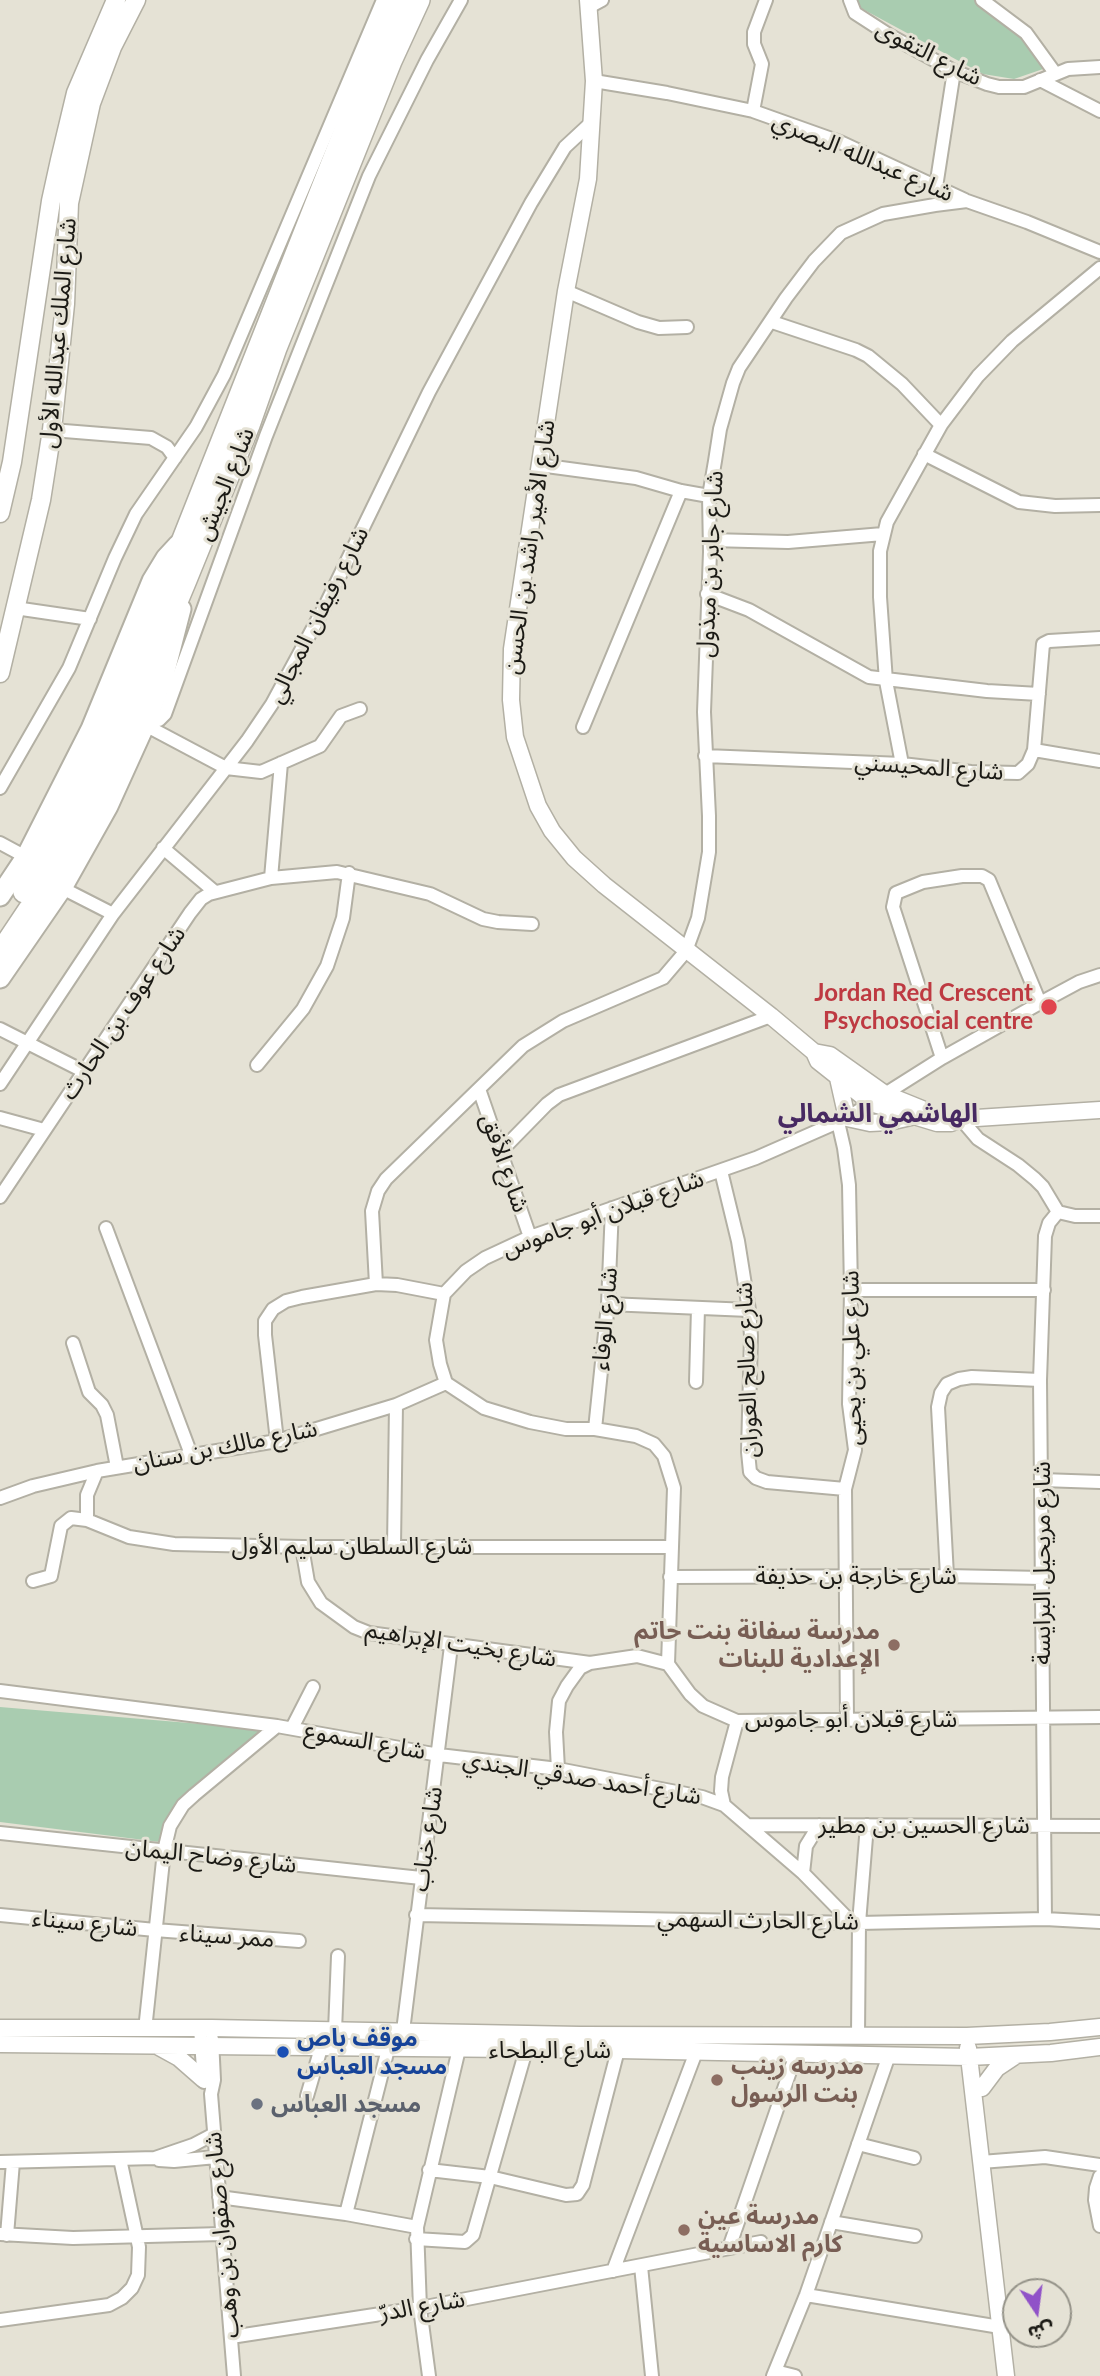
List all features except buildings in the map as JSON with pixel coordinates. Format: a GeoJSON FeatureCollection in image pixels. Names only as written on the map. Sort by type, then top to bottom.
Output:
{"type":"FeatureCollection","features":[{"type":"Feature","properties":{"kind":"highway","name":"شارع الجيش"},"geometry":{"type":"LineString","coordinates":[[0,929],[35,875],[96,759],[155,674],[181,542],[377,49],[400,0]]}},
{"type":"Feature","properties":{"kind":"highway","name":"شارع الجيش"},"geometry":{"type":"LineString","coordinates":[[0,953],[58,866],[155,674],[186,580],[249,425],[276,348],[391,61],[419,0]]}},
{"type":"Feature","properties":{"kind":"main road","name":"شارع الملك عبدالله الأول"},"geometry":{"type":"LineString","coordinates":[[0,513],[12,462],[60,202],[76,93],[116,0]]}},
{"type":"Feature","properties":{"kind":"main road","name":"شارع الملك عبدالله الأول"},"geometry":{"type":"LineString","coordinates":[[0,673],[41,500],[52,430],[65,304],[60,202],[112,47],[136,0]]}},
{"type":"Feature","properties":{"kind":"main road"},"geometry":{"type":"LineString","coordinates":[[0,897],[26,857],[91,729],[152,581],[166,558],[181,542]]}},
{"type":"Feature","properties":{"kind":"main road"},"geometry":{"type":"LineString","coordinates":[[0,978],[62,888],[108,806],[146,722],[155,674]]}},
{"type":"Feature","properties":{"kind":"street"},"geometry":{"type":"LineString","coordinates":[[0,788],[69,668],[136,514],[196,427],[224,375],[383,0]]}},
{"type":"Feature","properties":{"kind":"street"},"geometry":{"type":"LineString","coordinates":[[155,674],[266,436],[369,176],[427,60],[461,0]]}},
{"type":"Feature","properties":{"kind":"street"},"geometry":{"type":"LineString","coordinates":[[753,111],[762,64],[754,44],[754,33],[766,0]]}},
{"type":"Feature","properties":{"kind":"street","name":"شارع التقوى"},"geometry":{"type":"LineString","coordinates":[[850,0],[855,13],[954,71],[999,87],[1024,87],[1055,73],[1082,67],[1100,67]]}},
{"type":"Feature","properties":{"kind":"street"},"geometry":{"type":"LineString","coordinates":[[982,0],[1026,33],[1055,73]]}},
{"type":"Feature","properties":{"kind":"street","name":"شارع الأمير راشد بن الحسن"},"geometry":{"type":"LineString","coordinates":[[593,2],[593,121],[588,179],[566,291],[512,649],[511,700],[519,750],[538,806],[552,831],[575,858],[686,951],[771,1016],[814,1052],[818,1061],[871,1103],[937,1123],[1100,1110]]}},
{"type":"Feature","properties":{"kind":"street"},"geometry":{"type":"LineString","coordinates":[[936,187],[954,71]]}},
{"type":"Feature","properties":{"kind":"street"},"geometry":{"type":"LineString","coordinates":[[1040,80],[1100,111]]}},
{"type":"Feature","properties":{"kind":"street","name":"شارع عبدالله البصري"},"geometry":{"type":"LineString","coordinates":[[594,81],[753,111],[840,142],[967,201]]}},
{"type":"Feature","properties":{"kind":"street","name":"شارع رفيفان المجالي"},"geometry":{"type":"LineString","coordinates":[[0,1084],[113,914],[266,714],[294,666],[429,392],[531,203],[565,147],[579,131],[593,121]]}},
{"type":"Feature","properties":{"kind":"street","name":"شارع جابر بن مبذول"},"geometry":{"type":"LineString","coordinates":[[686,951],[698,918],[709,852],[705,756],[709,496],[720,429],[739,368],[814,261],[841,233],[883,214],[967,201],[1100,252]]}},
{"type":"Feature","properties":{"kind":"street"},"geometry":{"type":"LineString","coordinates":[[902,764],[886,681],[880,597],[880,551],[892,510],[941,425],[978,376],[1012,341],[1100,268]]}},
{"type":"Feature","properties":{"kind":"street"},"geometry":{"type":"LineString","coordinates":[[566,291],[638,322],[659,328],[687,327]]}},
{"type":"Feature","properties":{"kind":"street"},"geometry":{"type":"LineString","coordinates":[[772,322],[868,356],[902,384],[941,425]]}},
{"type":"Feature","properties":{"kind":"street"},"geometry":{"type":"LineString","coordinates":[[52,430],[151,438],[167,447],[175,458]]}},
{"type":"Feature","properties":{"kind":"street"},"geometry":{"type":"LineString","coordinates":[[924,454],[1019,502],[1055,506],[1100,505]]}},
{"type":"Feature","properties":{"kind":"street"},"geometry":{"type":"LineString","coordinates":[[540,465],[636,478],[709,496]]}},
{"type":"Feature","properties":{"kind":"street"},"geometry":{"type":"LineString","coordinates":[[583,727],[681,491]]}},
{"type":"Feature","properties":{"kind":"street"},"geometry":{"type":"LineString","coordinates":[[710,540],[788,542],[883,534]]}},
{"type":"Feature","properties":{"kind":"street"},"geometry":{"type":"LineString","coordinates":[[707,594],[758,615],[860,674],[886,681],[1038,694]]}},
{"type":"Feature","properties":{"kind":"street"},"geometry":{"type":"LineString","coordinates":[[15,608],[90,619]]}},
{"type":"Feature","properties":{"kind":"street","name":"شارع المحيسني"},"geometry":{"type":"LineString","coordinates":[[705,756],[902,764],[971,772],[1018,773],[1028,764],[1034,750],[1043,644],[1049,640],[1100,638]]}},
{"type":"Feature","properties":{"kind":"street"},"geometry":{"type":"LineString","coordinates":[[146,722],[226,768],[261,772],[320,746],[341,716],[360,709]]}},
{"type":"Feature","properties":{"kind":"street"},"geometry":{"type":"LineString","coordinates":[[1034,750],[1100,761]]}},
{"type":"Feature","properties":{"kind":"street"},"geometry":{"type":"LineString","coordinates":[[271,878],[281,763]]}},
{"type":"Feature","properties":{"kind":"street"},"geometry":{"type":"LineString","coordinates":[[0,843],[26,857]]}},
{"type":"Feature","properties":{"kind":"street"},"geometry":{"type":"LineString","coordinates":[[163,848],[215,892],[271,878],[320,872],[349,873],[430,894],[482,919],[532,925]]}},
{"type":"Feature","properties":{"kind":"street"},"geometry":{"type":"LineString","coordinates":[[257,1065],[303,1009],[327,966],[343,918],[349,873]]}},
{"type":"Feature","properties":{"kind":"street"},"geometry":{"type":"LineString","coordinates":[[942,1058],[893,907],[896,893],[923,882],[962,876],[982,876],[989,880],[1040,1003]]}},
{"type":"Feature","properties":{"kind":"street"},"geometry":{"type":"LineString","coordinates":[[62,888],[113,914]]}},
{"type":"Feature","properties":{"kind":"street","name":"شارع عوف بن الحارث"},"geometry":{"type":"LineString","coordinates":[[0,1197],[195,906],[201,899],[215,892]]}},
{"type":"Feature","properties":{"kind":"street"},"geometry":{"type":"LineString","coordinates":[[376,1284],[372,1211],[378,1191],[386,1179],[523,1046],[563,1021],[663,978],[686,951]]}},
{"type":"Feature","properties":{"kind":"street","name":"شارع قبلان أبو جاموس"},"geometry":{"type":"LineString","coordinates":[[444,1294],[458,1278],[485,1258],[530,1237],[721,1171],[842,1120],[942,1058],[1079,982],[1100,975]]}},
{"type":"Feature","properties":{"kind":"street"},"geometry":{"type":"LineString","coordinates":[[502,1150],[559,1095],[771,1016]]}},
{"type":"Feature","properties":{"kind":"street"},"geometry":{"type":"LineString","coordinates":[[0,1029],[83,1071]]}},
{"type":"Feature","properties":{"kind":"street","name":"شارع الأمير راشد بن الحسن"},"geometry":{"type":"LineString","coordinates":[[814,1052],[830,1055],[885,1094],[934,1113],[956,1114],[961,1119]]}},
{"type":"Feature","properties":{"kind":"street"},"geometry":{"type":"LineString","coordinates":[[838,1078],[842,1120],[870,1123],[913,1117]]}},
{"type":"Feature","properties":{"kind":"street","name":"شارع الأفق"},"geometry":{"type":"LineString","coordinates":[[479,1089],[530,1237]]}},
{"type":"Feature","properties":{"kind":"street"},"geometry":{"type":"LineString","coordinates":[[0,1118],[44,1130]]}},
{"type":"Feature","properties":{"kind":"street"},"geometry":{"type":"LineString","coordinates":[[961,1119],[978,1139],[1018,1165],[1044,1187],[1062,1214],[1100,1216]]}},
{"type":"Feature","properties":{"kind":"street","name":"شارع علي بن يحيى"},"geometry":{"type":"LineString","coordinates":[[842,1120],[849,1185],[849,1405],[855,1450],[845,1489],[846,1720]]}},
{"type":"Feature","properties":{"kind":"street","name":"شارع صالح العوران"},"geometry":{"type":"LineString","coordinates":[[721,1171],[738,1241],[751,1336],[748,1452],[750,1472],[756,1479],[767,1482],[845,1489]]}},
{"type":"Feature","properties":{"kind":"street","name":"شارع الوفاء"},"geometry":{"type":"LineString","coordinates":[[594,1430],[608,1304],[612,1208]]}},
{"type":"Feature","properties":{"kind":"street","name":"شارع مريحيل البرايسة"},"geometry":{"type":"LineString","coordinates":[[1045,1919],[1042,1824],[1040,1380],[1046,1229],[1062,1214]]}},
{"type":"Feature","properties":{"kind":"street"},"geometry":{"type":"LineString","coordinates":[[106,1228],[192,1457]]}},
{"type":"Feature","properties":{"kind":"street"},"geometry":{"type":"LineString","coordinates":[[277,1441],[265,1335],[265,1321],[273,1309],[294,1299],[376,1284],[444,1294],[436,1340],[446,1383],[484,1408],[504,1415],[566,1429],[636,1436],[654,1444],[664,1456],[674,1488],[668,1664]]}},
{"type":"Feature","properties":{"kind":"street"},"geometry":{"type":"LineString","coordinates":[[851,1290],[1044,1290]]}},
{"type":"Feature","properties":{"kind":"street"},"geometry":{"type":"LineString","coordinates":[[608,1304],[748,1310]]}},
{"type":"Feature","properties":{"kind":"street"},"geometry":{"type":"LineString","coordinates":[[696,1382],[698,1308]]}},
{"type":"Feature","properties":{"kind":"street"},"geometry":{"type":"LineString","coordinates":[[73,1343],[89,1392],[102,1405],[107,1415],[117,1467]]}},
{"type":"Feature","properties":{"kind":"street"},"geometry":{"type":"LineString","coordinates":[[947,1576],[938,1407],[941,1393],[947,1384],[972,1377],[1040,1380]]}},
{"type":"Feature","properties":{"kind":"street","name":"شارع مالك بن سنان"},"geometry":{"type":"LineString","coordinates":[[0,1497],[97,1471],[277,1441],[396,1405],[446,1383]]}},
{"type":"Feature","properties":{"kind":"street"},"geometry":{"type":"LineString","coordinates":[[394,1546],[396,1405]]}},
{"type":"Feature","properties":{"kind":"street"},"geometry":{"type":"LineString","coordinates":[[33,1581],[48,1578],[53,1573],[61,1526],[65,1521],[71,1518],[87,1520],[87,1495],[97,1471]]}},
{"type":"Feature","properties":{"kind":"street"},"geometry":{"type":"LineString","coordinates":[[1042,1480],[1100,1482]]}},
{"type":"Feature","properties":{"kind":"street","name":"شارع السلطان سليم الأول"},"geometry":{"type":"LineString","coordinates":[[87,1520],[129,1537],[152,1542],[302,1547],[672,1547]]}},
{"type":"Feature","properties":{"kind":"street","name":"شارع بخيت الإبراهيم"},"geometry":{"type":"LineString","coordinates":[[302,1547],[308,1582],[314,1594],[331,1611],[354,1627],[387,1637],[590,1663],[637,1656],[668,1664]]}},
{"type":"Feature","properties":{"kind":"street","name":"شارع خارجة بن حذيفة"},"geometry":{"type":"LineString","coordinates":[[670,1577],[1042,1578]]}},
{"type":"Feature","properties":{"kind":"street","name":"شارع خباب"},"geometry":{"type":"LineString","coordinates":[[403,2031],[451,1646]]}},
{"type":"Feature","properties":{"kind":"street"},"geometry":{"type":"LineString","coordinates":[[558,1769],[556,1732],[559,1701],[566,1686],[580,1668],[590,1663]]}},
{"type":"Feature","properties":{"kind":"street","name":"شارع قبلان أبو جاموس"},"geometry":{"type":"LineString","coordinates":[[668,1664],[690,1694],[703,1706],[737,1721],[1100,1717]]}},
{"type":"Feature","properties":{"kind":"street"},"geometry":{"type":"LineString","coordinates":[[292,1728],[313,1687]]}},
{"type":"Feature","properties":{"kind":"street","name":"شارع السموع"},"geometry":{"type":"LineString","coordinates":[[0,1691],[292,1728],[439,1755]]}},
{"type":"Feature","properties":{"kind":"street"},"geometry":{"type":"LineString","coordinates":[[737,1721],[722,1777],[724,1804],[856,1923]]}},
{"type":"Feature","properties":{"kind":"street","name":"شارع السموع"},"geometry":{"type":"LineString","coordinates":[[155,1930],[164,1851],[170,1826],[183,1805],[277,1726]]}},
{"type":"Feature","properties":{"kind":"street","name":"شارع أحمد صدقي الجندي"},"geometry":{"type":"LineString","coordinates":[[439,1755],[558,1769],[702,1797],[724,1804]]}},
{"type":"Feature","properties":{"kind":"street","name":"شارع الحسين بن مطير"},"geometry":{"type":"LineString","coordinates":[[749,1825],[1100,1826]]}},
{"type":"Feature","properties":{"kind":"street"},"geometry":{"type":"LineString","coordinates":[[803,1873],[806,1846],[819,1825]]}},
{"type":"Feature","properties":{"kind":"street"},"geometry":{"type":"LineString","coordinates":[[858,2035],[856,1923],[867,1825]]}},
{"type":"Feature","properties":{"kind":"street","name":"شارع وضاح اليمان"},"geometry":{"type":"LineString","coordinates":[[0,1833],[421,1878]]}},
{"type":"Feature","properties":{"kind":"street","name":"شارع سيناء"},"geometry":{"type":"LineString","coordinates":[[0,1915],[155,1930],[145,2030]]}},
{"type":"Feature","properties":{"kind":"street","name":"شارع الحارث السهمي"},"geometry":{"type":"LineString","coordinates":[[416,1915],[550,1915],[856,1923],[1045,1919],[1100,1922]]}},
{"type":"Feature","properties":{"kind":"street","name":"ممر سيناء"},"geometry":{"type":"LineString","coordinates":[[155,1930],[299,1941]]}},
{"type":"Feature","properties":{"kind":"street"},"geometry":{"type":"LineString","coordinates":[[335,2031],[338,1956]]}},
{"type":"Feature","properties":{"kind":"street","name":"شارع البطحاء"},"geometry":{"type":"LineString","coordinates":[[0,2028],[206,2028],[580,2035],[972,2036],[1100,2027]]}},
{"type":"Feature","properties":{"kind":"street","name":"شارع صفوان بن وهب"},"geometry":{"type":"LineString","coordinates":[[206,2028],[207,2087],[214,2134],[234,2376]]}},
{"type":"Feature","properties":{"kind":"street"},"geometry":{"type":"LineString","coordinates":[[972,2036],[974,2103],[1006,2376]]}},
{"type":"Feature","properties":{"kind":"street","name":"شارع البطحاء"},"geometry":{"type":"LineString","coordinates":[[0,2044],[618,2050],[974,2057],[1100,2047]]}},
{"type":"Feature","properties":{"kind":"street"},"geometry":{"type":"LineString","coordinates":[[154,2045],[179,2058],[207,2087]]}},
{"type":"Feature","properties":{"kind":"street"},"geometry":{"type":"LineString","coordinates":[[307,2096],[321,2048]]}},
{"type":"Feature","properties":{"kind":"street"},"geometry":{"type":"LineString","coordinates":[[346,2214],[388,2049]]}},
{"type":"Feature","properties":{"kind":"street"},"geometry":{"type":"LineString","coordinates":[[429,2376],[420,2308],[416,2233],[459,2049]]}},
{"type":"Feature","properties":{"kind":"street"},"geometry":{"type":"LineString","coordinates":[[219,2197],[346,2214],[416,2233],[465,2242],[470,2240],[526,2050]]}},
{"type":"Feature","properties":{"kind":"street"},"geometry":{"type":"LineString","coordinates":[[429,2170],[490,2177],[566,2194],[577,2194],[583,2185],[618,2050]]}},
{"type":"Feature","properties":{"kind":"street"},"geometry":{"type":"LineString","coordinates":[[613,2271],[696,2052]]}},
{"type":"Feature","properties":{"kind":"street"},"geometry":{"type":"LineString","coordinates":[[729,2248],[796,2054]]}},
{"type":"Feature","properties":{"kind":"street"},"geometry":{"type":"LineString","coordinates":[[982,2088],[997,2068],[1018,2055]]}},
{"type":"Feature","properties":{"kind":"street"},"geometry":{"type":"LineString","coordinates":[[795,2376],[774,2374],[806,2295],[889,2056]]}},
{"type":"Feature","properties":{"kind":"street"},"geometry":{"type":"LineString","coordinates":[[974,2057],[982,2088],[981,2097],[974,2103]]}},
{"type":"Feature","properties":{"kind":"street"},"geometry":{"type":"LineString","coordinates":[[155,2158],[193,2145],[214,2134]]}},
{"type":"Feature","properties":{"kind":"street"},"geometry":{"type":"LineString","coordinates":[[858,2144],[914,2158]]}},
{"type":"Feature","properties":{"kind":"street"},"geometry":{"type":"LineString","coordinates":[[216,2157],[169,2161],[155,2158],[6,2162],[4,2234],[73,2238],[222,2234]]}},
{"type":"Feature","properties":{"kind":"street"},"geometry":{"type":"LineString","coordinates":[[981,2162],[1045,2157],[1100,2165]]}},
{"type":"Feature","properties":{"kind":"street"},"geometry":{"type":"LineString","coordinates":[[0,2320],[109,2305],[132,2288],[138,2274],[138,2237],[120,2159]]}},
{"type":"Feature","properties":{"kind":"street"},"geometry":{"type":"LineString","coordinates":[[1100,2176],[1095,2200],[1100,2226]]}},
{"type":"Feature","properties":{"kind":"street"},"geometry":{"type":"LineString","coordinates":[[831,2222],[915,2236]]}},
{"type":"Feature","properties":{"kind":"street","name":"شارع الدرّ"},"geometry":{"type":"LineString","coordinates":[[231,2337],[420,2308],[761,2242]]}},
{"type":"Feature","properties":{"kind":"street"},"geometry":{"type":"LineString","coordinates":[[641,2266],[648,2375]]}},
{"type":"Feature","properties":{"kind":"street"},"geometry":{"type":"LineString","coordinates":[[806,2295],[1000,2328]]}},
{"type":"Feature","properties":{"kind":"green space"},"geometry":{"type":"Polygon","coordinates":[[[855,0],[986,0],[1020,23],[1046,68],[1014,79],[983,74],[857,6],[855,0]]]}},
{"type":"Feature","properties":{"kind":"green space"},"geometry":{"type":"Polygon","coordinates":[[[0,1707],[272,1730],[198,1785],[160,1842],[0,1822],[0,1707]]]}},
{"type":"Feature","properties":{"kind":"place","name":"Jordan Red Crescent Psychosocial centre"},"geometry":{"type":"Point","coordinates":[1049,1007]}},
{"type":"Feature","properties":{"kind":"place","name":"مدرسة سفانة بنت حاتم الإعدادية للبنات"},"geometry":{"type":"Point","coordinates":[894,1645]}},
{"type":"Feature","properties":{"kind":"place","name":"موقف باص مسجد العباس"},"geometry":{"type":"Point","coordinates":[283,2052]}},
{"type":"Feature","properties":{"kind":"place","name":"مدرسه زينب بنت الرسول"},"geometry":{"type":"Point","coordinates":[717,2080]}},
{"type":"Feature","properties":{"kind":"place","name":"مسجد العباس"},"geometry":{"type":"Point","coordinates":[257,2104]}},
{"type":"Feature","properties":{"kind":"place","name":"مدرسة عين كارم الاساسية"},"geometry":{"type":"Point","coordinates":[684,2230]}},
{"type":"Feature","properties":{"kind":"district","name":"الهاشمي الشمالي"},"geometry":{"type":"Point","coordinates":[878,1114]}}]}
